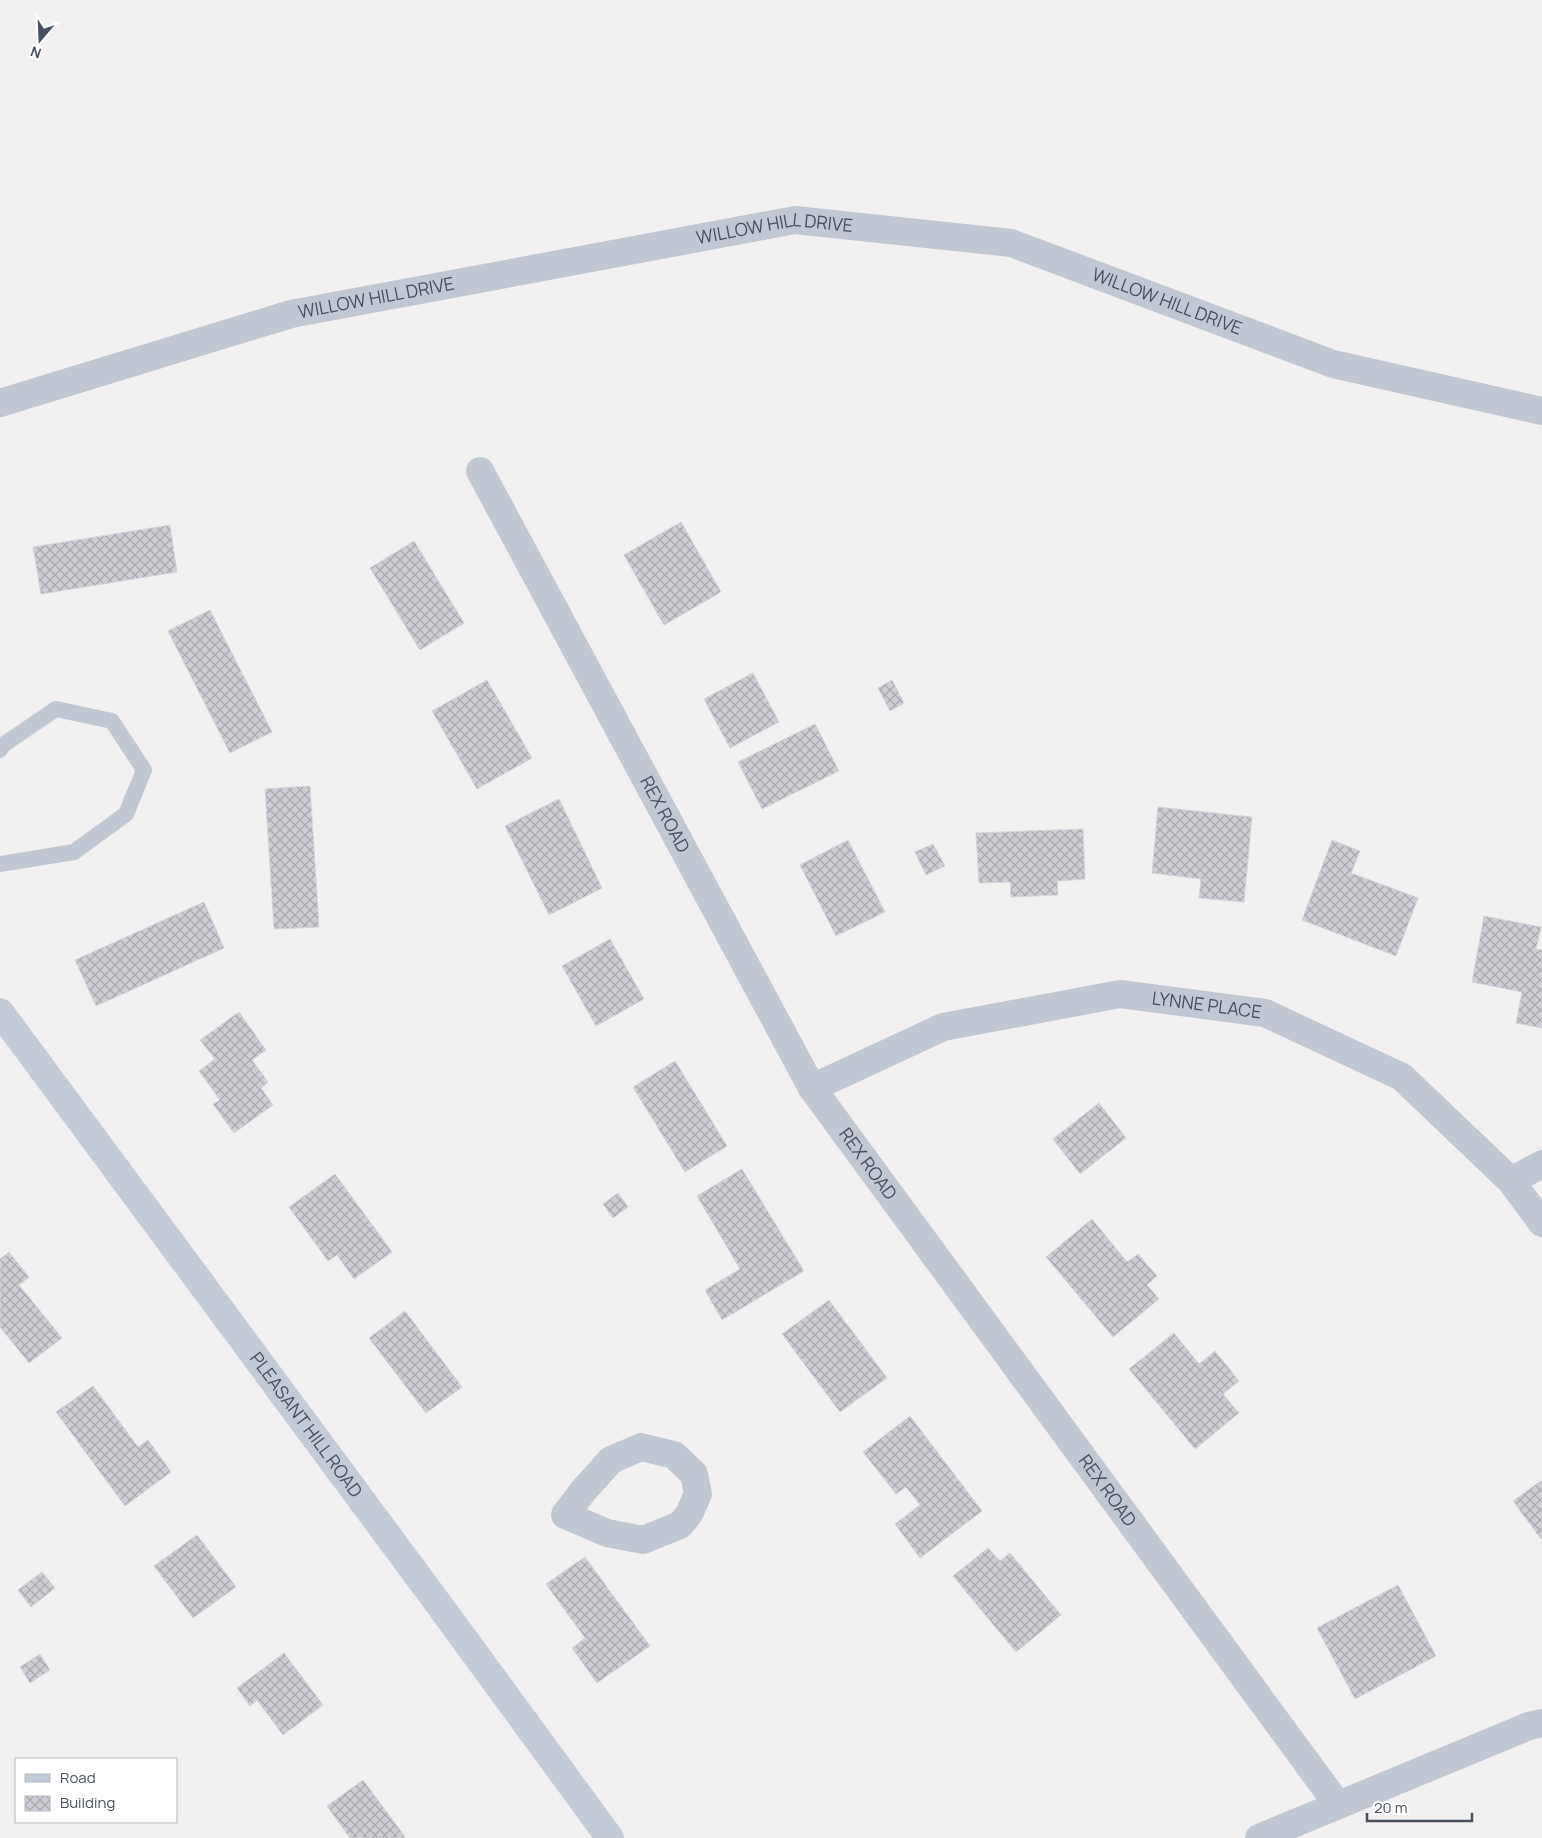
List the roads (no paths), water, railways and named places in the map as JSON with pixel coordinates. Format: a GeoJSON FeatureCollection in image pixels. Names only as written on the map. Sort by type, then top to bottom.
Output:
{"type":"FeatureCollection","features":[{"type":"Feature","properties":{"kind":"street","name":"WILLOW HILL DRIVE"},"geometry":{"type":"LineString","coordinates":[[0,403],[291,314],[795,220],[1011,243],[1334,364],[1542,410]]}},
{"type":"Feature","properties":{"kind":"street","name":"REX ROAD"},"geometry":{"type":"LineString","coordinates":[[480,471],[812,1088],[1338,1805]]}},
{"type":"Feature","properties":{"kind":"street","name":"LYNNE PLACE"},"geometry":{"type":"LineString","coordinates":[[812,1088],[943,1027],[1120,994],[1265,1013],[1402,1077],[1511,1182],[1542,1223]]}},
{"type":"Feature","properties":{"kind":"street","name":"PLEASANT HILL ROAD"},"geometry":{"type":"LineString","coordinates":[[0,1012],[610,1838]]}},
{"type":"Feature","properties":{"kind":"street"},"geometry":{"type":"LineString","coordinates":[[1511,1182],[1542,1164]]}},
{"type":"Feature","properties":{"kind":"street"},"geometry":{"type":"LineString","coordinates":[[1259,1838],[1528,1726],[1542,1723]]}},
{"type":"Feature","properties":{"kind":"lane"},"geometry":{"type":"LineString","coordinates":[[0,750],[3,745],[56,710],[112,721],[144,770],[126,814],[74,852],[0,864]]}}]}
